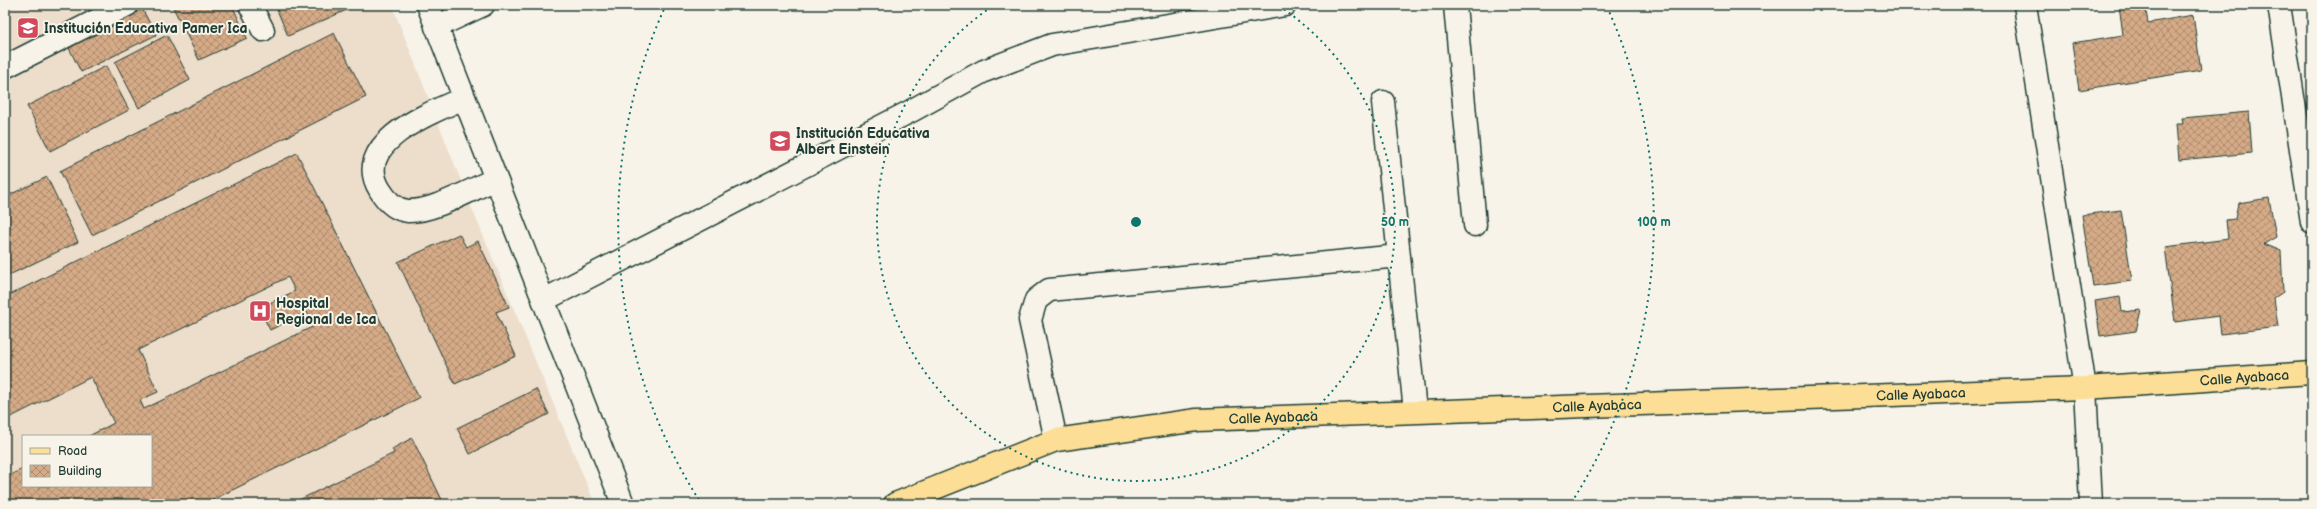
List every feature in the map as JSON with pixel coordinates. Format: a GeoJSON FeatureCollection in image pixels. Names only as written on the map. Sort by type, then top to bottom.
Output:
{"type":"FeatureCollection","features":[{"type":"Feature","properties":{"kind":"main road","name":"Calle Ayabaca"},"geometry":{"type":"LineString","coordinates":[[895,504],[1056,440],[1197,420],[2085,388],[2312,373]]}},
{"type":"Feature","properties":{"kind":"street"},"geometry":{"type":"LineString","coordinates":[[5,67],[127,5]]}},
{"type":"Feature","properties":{"kind":"street"},"geometry":{"type":"LineString","coordinates":[[250,5],[263,30]]}},
{"type":"Feature","properties":{"kind":"street"},"geometry":{"type":"LineString","coordinates":[[428,5],[623,504]]}},
{"type":"Feature","properties":{"kind":"street"},"geometry":{"type":"LineString","coordinates":[[436,27],[483,5]]}},
{"type":"Feature","properties":{"kind":"street"},"geometry":{"type":"LineString","coordinates":[[544,300],[911,111],[984,71],[1052,45],[1285,5]]}},
{"type":"Feature","properties":{"kind":"street"},"geometry":{"type":"LineString","coordinates":[[1455,5],[1475,225]]}},
{"type":"Feature","properties":{"kind":"street"},"geometry":{"type":"LineString","coordinates":[[2025,5],[2085,388],[2091,504]]}},
{"type":"Feature","properties":{"kind":"street"},"geometry":{"type":"LineString","coordinates":[[2279,5],[2312,222]]}},
{"type":"Feature","properties":{"kind":"street"},"geometry":{"type":"LineString","coordinates":[[464,98],[410,123],[388,138],[376,158],[374,170],[377,185],[384,197],[394,206],[407,211],[420,210],[441,203],[496,179]]}},
{"type":"Feature","properties":{"kind":"street"},"geometry":{"type":"LineString","coordinates":[[1383,102],[1415,411]]}},
{"type":"Feature","properties":{"kind":"street"},"geometry":{"type":"LineString","coordinates":[[1056,440],[1030,320],[1036,300],[1050,290],[1399,256]]}},
{"type":"Feature","properties":{"kind":"shaded area","name":"Hospital Regional de Ica"},"geometry":{"type":"Polygon","coordinates":[[[5,5],[392,5],[470,204],[595,504],[5,504],[5,5]]]}},
{"type":"Feature","properties":{"kind":"building"},"geometry":{"type":"Polygon","coordinates":[[[140,5],[156,35],[81,72],[66,42],[140,5]]]}},
{"type":"Feature","properties":{"kind":"building"},"geometry":{"type":"Polygon","coordinates":[[[172,5],[232,5],[247,38],[199,60],[172,5]]]}},
{"type":"Feature","properties":{"kind":"building"},"geometry":{"type":"Polygon","coordinates":[[[275,5],[358,5],[288,36],[275,5]]]}},
{"type":"Feature","properties":{"kind":"building"},"geometry":{"type":"Polygon","coordinates":[[[2119,5],[2145,5],[2148,23],[2193,15],[2201,70],[2079,90],[2072,43],[2123,35],[2119,5]]]}},
{"type":"Feature","properties":{"kind":"building"},"geometry":{"type":"Polygon","coordinates":[[[334,33],[366,97],[92,235],[60,171],[334,33]]]}},
{"type":"Feature","properties":{"kind":"building"},"geometry":{"type":"Polygon","coordinates":[[[167,35],[190,80],[139,108],[115,62],[167,35]]]}},
{"type":"Feature","properties":{"kind":"building"},"geometry":{"type":"Polygon","coordinates":[[[106,66],[129,110],[50,151],[27,106],[106,66]]]}},
{"type":"Feature","properties":{"kind":"building"},"geometry":{"type":"Polygon","coordinates":[[[2249,112],[2252,153],[2179,160],[2176,124],[2183,124],[2182,118],[2249,112]]]}},
{"type":"Feature","properties":{"kind":"building"},"geometry":{"type":"Polygon","coordinates":[[[297,153],[419,398],[204,504],[5,504],[5,477],[22,469],[22,487],[152,487],[152,435],[91,435],[114,423],[91,377],[5,420],[5,297],[297,153]],[[288,277],[138,350],[158,392],[140,400],[144,409],[314,326],[307,312],[270,330],[259,308],[295,291],[288,277]]]}},
{"type":"Feature","properties":{"kind":"building"},"geometry":{"type":"Polygon","coordinates":[[[47,177],[78,242],[5,277],[5,197],[47,177]]]}},
{"type":"Feature","properties":{"kind":"building"},"geometry":{"type":"Polygon","coordinates":[[[2269,198],[2276,237],[2264,244],[2281,251],[2283,292],[2274,298],[2278,327],[2221,334],[2219,316],[2175,322],[2165,247],[2228,239],[2226,220],[2235,219],[2238,203],[2269,198]]]}},
{"type":"Feature","properties":{"kind":"building"},"geometry":{"type":"Polygon","coordinates":[[[2121,210],[2132,281],[2093,286],[2082,215],[2121,210]]]}},
{"type":"Feature","properties":{"kind":"building"},"geometry":{"type":"Polygon","coordinates":[[[459,234],[466,247],[478,241],[509,307],[496,312],[516,356],[455,384],[398,262],[459,234]]]}},
{"type":"Feature","properties":{"kind":"building"},"geometry":{"type":"Polygon","coordinates":[[[2120,297],[2122,312],[2141,310],[2136,331],[2100,336],[2095,301],[2120,297]]]}},
{"type":"Feature","properties":{"kind":"building"},"geometry":{"type":"Polygon","coordinates":[[[536,389],[549,414],[470,454],[457,428],[536,389]]]}},
{"type":"Feature","properties":{"kind":"building"},"geometry":{"type":"Polygon","coordinates":[[[412,438],[444,504],[291,504],[394,453],[392,449],[412,438]]]}},
{"type":"Feature","properties":{"kind":"place","name":"Institución Educativa Pamer Ica"},"geometry":{"type":"Point","coordinates":[28,28]}},
{"type":"Feature","properties":{"kind":"place","name":"Institución Educativa Albert Einstein"},"geometry":{"type":"Point","coordinates":[780,141]}},
{"type":"Feature","properties":{"kind":"place","name":"Hospital Regional de Ica"},"geometry":{"type":"Point","coordinates":[260,311]}}]}
